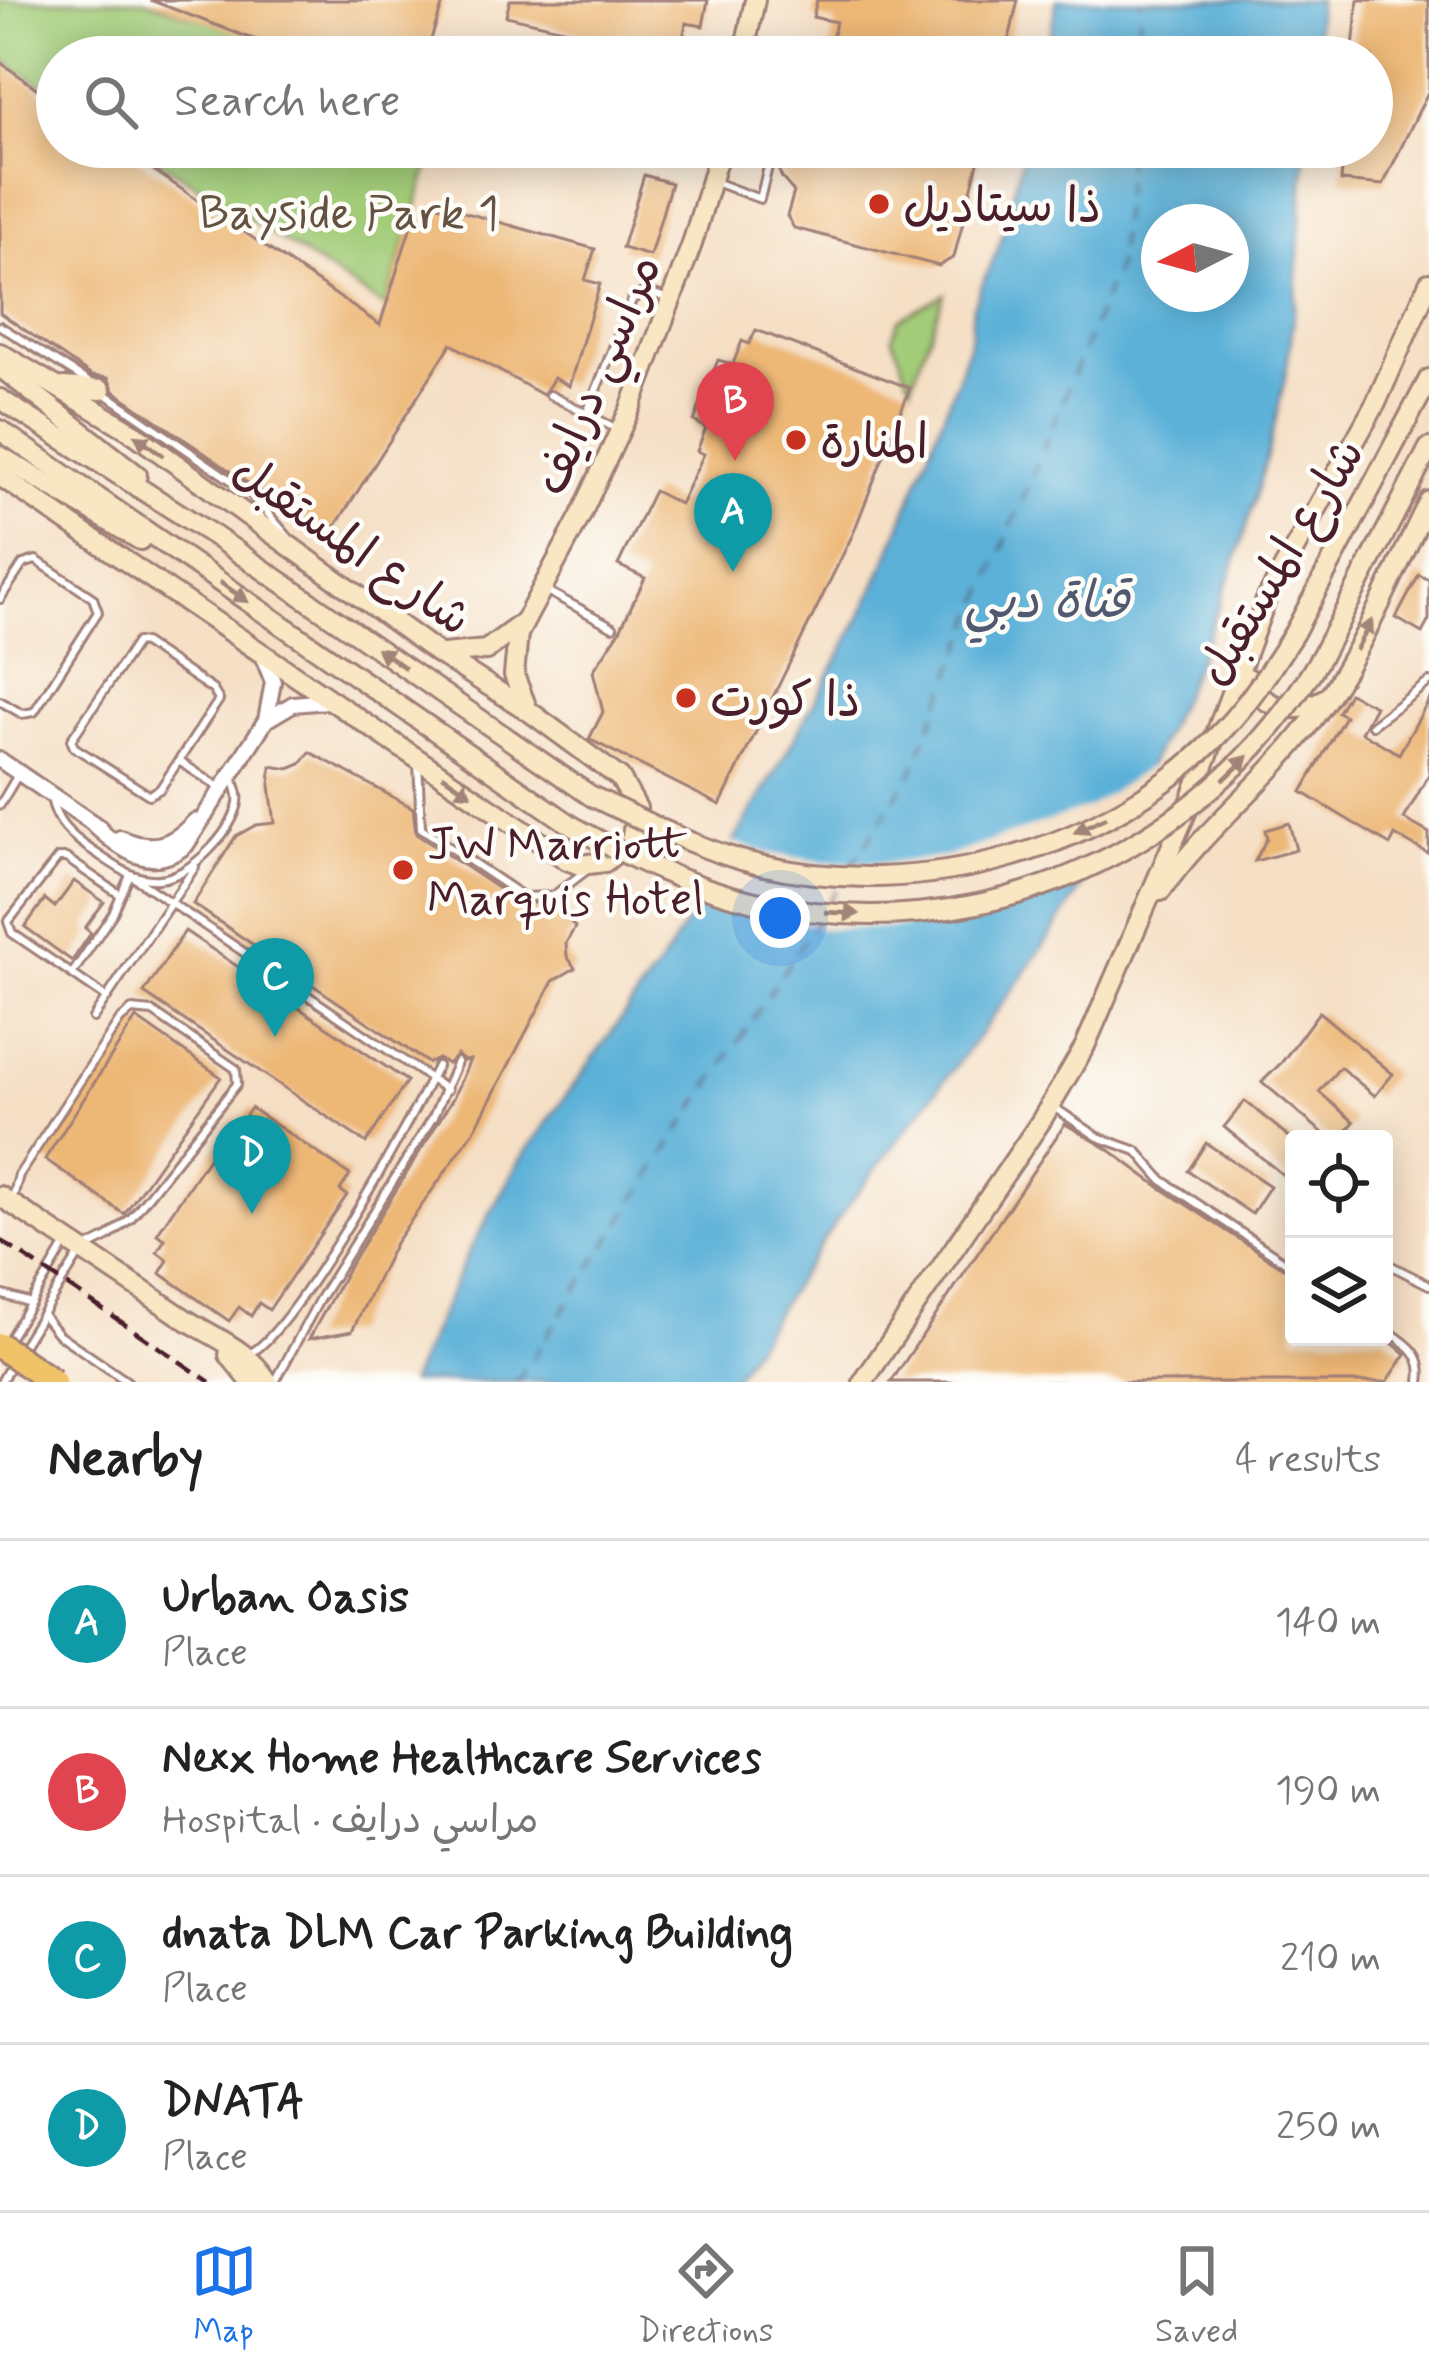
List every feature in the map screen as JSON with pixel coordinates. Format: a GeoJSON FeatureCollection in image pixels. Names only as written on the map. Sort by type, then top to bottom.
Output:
{"type":"FeatureCollection","features":[{"type":"Feature","properties":{"kind":"highway"},"geometry":{"type":"LineString","coordinates":[[0,1350],[53,1382]]}},
{"type":"Feature","properties":{"kind":"street"},"geometry":{"type":"LineString","coordinates":[[748,36],[756,5]]}},
{"type":"Feature","properties":{"kind":"street","name":"مراسي درايف"},"geometry":{"type":"LineString","coordinates":[[439,654],[486,650],[513,633],[544,589],[621,430],[672,300],[715,168]]}},
{"type":"Feature","properties":{"kind":"street"},"geometry":{"type":"LineString","coordinates":[[1376,403],[1429,283]]}},
{"type":"Feature","properties":{"kind":"street"},"geometry":{"type":"LineString","coordinates":[[871,1379],[1085,1046],[1139,926],[1276,580],[1429,316]]}},
{"type":"Feature","properties":{"kind":"street","name":"شارع المستقبل"},"geometry":{"type":"LineString","coordinates":[[0,352],[129,430],[620,778],[637,808],[631,841],[615,857],[594,865]]}},
{"type":"Feature","properties":{"kind":"street"},"geometry":{"type":"LineString","coordinates":[[0,367],[216,537]]}},
{"type":"Feature","properties":{"kind":"street","name":"شارع المستقبل"},"geometry":{"type":"LineString","coordinates":[[0,400],[216,537],[591,796],[694,844],[798,872],[869,877],[976,866],[1077,832],[1169,777],[1223,730],[1294,633],[1429,379]]}},
{"type":"Feature","properties":{"kind":"street"},"geometry":{"type":"LineString","coordinates":[[59,386],[101,391]]}},
{"type":"Feature","properties":{"kind":"street","name":"شارع المستقبل"},"geometry":{"type":"LineString","coordinates":[[0,430],[574,827],[680,878],[790,908],[904,914],[997,899],[1087,869],[1186,811],[1244,762],[1269,734],[1323,653],[1429,448]]}},
{"type":"Feature","properties":{"kind":"street"},"geometry":{"type":"LineString","coordinates":[[0,457],[129,533],[195,565]]}},
{"type":"Feature","properties":{"kind":"street"},"geometry":{"type":"LineString","coordinates":[[5,482],[554,852],[580,865],[594,865]]}},
{"type":"Feature","properties":{"kind":"street"},"geometry":{"type":"LineString","coordinates":[[1139,926],[1181,864],[1276,764],[1328,696],[1429,501]]}},
{"type":"Feature","properties":{"kind":"street","name":"مراسي درايف"},"geometry":{"type":"LineString","coordinates":[[523,622],[514,647],[514,674],[530,712]]}},
{"type":"Feature","properties":{"kind":"street"},"geometry":{"type":"LineString","coordinates":[[0,760],[94,825],[134,844],[162,846],[182,834],[216,794],[266,720],[273,682],[256,648]]}},
{"type":"Feature","properties":{"kind":"street"},"geometry":{"type":"LineString","coordinates":[[1244,662],[1250,684],[1264,701],[1286,710],[1308,708],[1328,696]]}},
{"type":"Feature","properties":{"kind":"street"},"geometry":{"type":"LineString","coordinates":[[266,720],[308,700],[339,703]]}},
{"type":"Feature","properties":{"kind":"street"},"geometry":{"type":"LineString","coordinates":[[6,1200],[188,1322],[246,1355],[271,1382]]}},
{"type":"Feature","properties":{"kind":"street"},"geometry":{"type":"LineString","coordinates":[[188,1322],[237,1362],[251,1382]]}},
{"type":"Feature","properties":{"kind":"lane"},"geometry":{"type":"LineString","coordinates":[[711,180],[760,199],[768,168]]}},
{"type":"Feature","properties":{"kind":"lane"},"geometry":{"type":"LineString","coordinates":[[586,413],[635,296],[646,291],[672,300]]}},
{"type":"Feature","properties":{"kind":"lane"},"geometry":{"type":"LineString","coordinates":[[0,326],[251,494],[273,514],[296,552]]}},
{"type":"Feature","properties":{"kind":"lane"},"geometry":{"type":"LineString","coordinates":[[550,395],[621,430]]}},
{"type":"Feature","properties":{"kind":"lane"},"geometry":{"type":"LineString","coordinates":[[0,599],[23,564],[36,560],[93,598],[98,612],[34,712],[22,714],[0,700]]}},
{"type":"Feature","properties":{"kind":"lane"},"geometry":{"type":"LineString","coordinates":[[544,589],[614,627]]}},
{"type":"Feature","properties":{"kind":"lane"},"geometry":{"type":"LineString","coordinates":[[144,643],[218,694],[218,704],[179,761],[160,789],[145,794],[72,744],[73,733],[133,644],[144,643]]}},
{"type":"Feature","properties":{"kind":"lane"},"geometry":{"type":"LineString","coordinates":[[1372,725],[1429,682]]}},
{"type":"Feature","properties":{"kind":"lane"},"geometry":{"type":"LineString","coordinates":[[418,759],[421,828],[524,897],[553,896],[594,865]]}},
{"type":"Feature","properties":{"kind":"lane"},"geometry":{"type":"LineString","coordinates":[[179,761],[216,794]]}},
{"type":"Feature","properties":{"kind":"lane"},"geometry":{"type":"LineString","coordinates":[[0,805],[19,773]]}},
{"type":"Feature","properties":{"kind":"lane"},"geometry":{"type":"LineString","coordinates":[[93,1018],[236,808],[238,796],[230,773]]}},
{"type":"Feature","properties":{"kind":"lane"},"geometry":{"type":"LineString","coordinates":[[50,795],[64,828],[447,1090]]}},
{"type":"Feature","properties":{"kind":"lane"},"geometry":{"type":"LineString","coordinates":[[107,998],[10,932],[10,918],[58,858],[66,858],[119,894]]}},
{"type":"Feature","properties":{"kind":"lane"},"geometry":{"type":"LineString","coordinates":[[130,875],[172,877],[198,862]]}},
{"type":"Feature","properties":{"kind":"lane"},"geometry":{"type":"LineString","coordinates":[[72,974],[113,914],[130,875]]}},
{"type":"Feature","properties":{"kind":"lane"},"geometry":{"type":"LineString","coordinates":[[0,1350],[75,1246],[108,1237],[131,1218],[237,1084],[238,1072],[153,1012],[132,1010],[120,1020],[6,1200]]}},
{"type":"Feature","properties":{"kind":"lane"},"geometry":{"type":"LineString","coordinates":[[271,1382],[447,1090],[457,1062]]}},
{"type":"Feature","properties":{"kind":"lane"},"geometry":{"type":"LineString","coordinates":[[246,1355],[272,1339],[355,1210],[437,1066]]}},
{"type":"Feature","properties":{"kind":"lane"},"geometry":{"type":"LineString","coordinates":[[1051,1105],[1098,1137],[1131,1148],[1162,1180],[1285,1262]]}},
{"type":"Feature","properties":{"kind":"lane"},"geometry":{"type":"LineString","coordinates":[[355,1210],[368,1219]]}},
{"type":"Feature","properties":{"kind":"lane"},"geometry":{"type":"LineString","coordinates":[[1,1382],[75,1246]]}},
{"type":"Feature","properties":{"kind":"lane"},"geometry":{"type":"LineString","coordinates":[[1393,1267],[1429,1285]]}},
{"type":"Feature","properties":{"kind":"lane"},"geometry":{"type":"LineString","coordinates":[[0,1294],[31,1303]]}},
{"type":"Feature","properties":{"kind":"lane"},"geometry":{"type":"LineString","coordinates":[[41,1313],[58,1334],[128,1382]]}},
{"type":"Feature","properties":{"kind":"lane"},"geometry":{"type":"LineString","coordinates":[[1393,1335],[1414,1350],[1422,1367],[1420,1382]]}},
{"type":"Feature","properties":{"kind":"green space"},"geometry":{"type":"Polygon","coordinates":[[[0,0],[144,0],[251,36],[36,36],[36,81],[0,58],[0,0]]]}},
{"type":"Feature","properties":{"kind":"green space","name":"Bayside Park 1"},"geometry":{"type":"Polygon","coordinates":[[[170,168],[428,168],[385,307],[170,168]]]}},
{"type":"Feature","properties":{"kind":"green space"},"geometry":{"type":"Polygon","coordinates":[[[944,294],[911,386],[892,337],[899,319],[944,294]]]}},
{"type":"Feature","properties":{"kind":"water"},"geometry":{"type":"Polygon","coordinates":[[[1057,0],[1318,0],[1315,36],[1050,36],[1057,0]]]}},
{"type":"Feature","properties":{"kind":"water","name":"قناة دبي"},"geometry":{"type":"Polygon","coordinates":[[[1020,168],[1304,168],[1293,324],[1268,451],[1227,585],[1173,715],[1109,840],[1046,942],[841,1215],[731,1382],[410,1382],[466,1257],[518,1163],[666,956],[860,619],[892,548],[971,335],[973,306],[1000,244],[1020,168]]]}},
{"type":"Feature","properties":{"kind":"pier"},"geometry":{"type":"Polygon","coordinates":[[[1159,760],[1093,879],[1016,906],[952,921],[824,929],[694,899],[729,841],[826,862],[945,857],[1089,807],[1159,760]]]}},
{"type":"Feature","properties":{"kind":"building"},"geometry":{"type":"Polygon","coordinates":[[[150,0],[444,0],[432,36],[244,36],[150,0]]]}},
{"type":"Feature","properties":{"kind":"building"},"geometry":{"type":"Polygon","coordinates":[[[510,0],[708,0],[703,26],[686,23],[684,36],[593,36],[506,16],[510,0]]]}},
{"type":"Feature","properties":{"kind":"building"},"geometry":{"type":"Polygon","coordinates":[[[817,0],[1018,0],[1010,36],[833,36],[836,22],[813,17],[817,0]]]}},
{"type":"Feature","properties":{"kind":"building"},"geometry":{"type":"Polygon","coordinates":[[[1358,0],[1429,0],[1429,90],[1393,164],[1393,36],[1354,36],[1358,0]]]}},
{"type":"Feature","properties":{"kind":"building"},"geometry":{"type":"Polygon","coordinates":[[[0,62],[36,88],[36,168],[151,168],[380,325],[414,216],[430,222],[435,204],[595,249],[585,280],[600,284],[569,386],[554,378],[543,395],[451,344],[328,538],[114,391],[108,378],[92,376],[0,313],[0,62]]]}},
{"type":"Feature","properties":{"kind":"building","name":"ذا سيتاديل"},"geometry":{"type":"Polygon","coordinates":[[[778,168],[977,168],[954,257],[939,266],[794,228],[787,216],[794,192],[778,168]]]}},
{"type":"Feature","properties":{"kind":"building"},"geometry":{"type":"Polygon","coordinates":[[[1342,168],[1391,168],[1383,185],[1341,181],[1342,168]]]}},
{"type":"Feature","properties":{"kind":"building"},"geometry":{"type":"Polygon","coordinates":[[[644,175],[671,183],[650,256],[622,248],[644,175]]]}},
{"type":"Feature","properties":{"kind":"building"},"geometry":{"type":"Polygon","coordinates":[[[756,330],[910,388],[853,534],[720,805],[589,739],[603,712],[593,671],[619,632],[645,578],[618,565],[654,491],[680,504],[704,454],[697,451],[706,428],[694,421],[718,360],[733,364],[742,341],[749,344],[756,330]]]}},
{"type":"Feature","properties":{"kind":"building"},"geometry":{"type":"Polygon","coordinates":[[[1419,575],[1429,580],[1429,620],[1422,633],[1396,618],[1419,575]]]}},
{"type":"Feature","properties":{"kind":"building"},"geometry":{"type":"Polygon","coordinates":[[[1349,693],[1375,706],[1361,732],[1399,754],[1429,700],[1429,774],[1404,819],[1429,833],[1429,854],[1395,835],[1390,845],[1302,792],[1345,716],[1338,712],[1349,693]]]}},
{"type":"Feature","properties":{"kind":"building"},"geometry":{"type":"Polygon","coordinates":[[[310,752],[413,808],[416,834],[520,903],[554,903],[575,927],[566,943],[575,968],[553,981],[474,1131],[395,1243],[352,1331],[309,1339],[453,1098],[470,1060],[457,1055],[448,1064],[438,1059],[428,1063],[193,904],[236,836],[256,825],[275,823],[271,766],[289,769],[301,764],[310,752]]]}},
{"type":"Feature","properties":{"kind":"building"},"geometry":{"type":"Polygon","coordinates":[[[1289,823],[1296,850],[1255,861],[1267,838],[1265,830],[1289,823]]]}},
{"type":"Feature","properties":{"kind":"building"},"geometry":{"type":"Polygon","coordinates":[[[74,881],[104,902],[85,928],[91,933],[72,961],[25,927],[45,899],[55,907],[74,881]]]}},
{"type":"Feature","properties":{"kind":"building"},"geometry":{"type":"Polygon","coordinates":[[[185,931],[407,1081],[366,1143],[144,993],[185,931]]]}},
{"type":"Feature","properties":{"kind":"building"},"geometry":{"type":"Polygon","coordinates":[[[1319,1012],[1393,1074],[1375,1096],[1340,1067],[1319,1092],[1354,1122],[1347,1130],[1319,1130],[1262,1082],[1319,1012]]]}},
{"type":"Feature","properties":{"kind":"building"},"geometry":{"type":"Polygon","coordinates":[[[136,1018],[221,1077],[124,1214],[45,1159],[136,1018]]]}},
{"type":"Feature","properties":{"kind":"building"},"geometry":{"type":"Polygon","coordinates":[[[1245,1101],[1285,1134],[1285,1177],[1224,1127],[1245,1101]]]}},
{"type":"Feature","properties":{"kind":"building"},"geometry":{"type":"Polygon","coordinates":[[[251,1108],[350,1175],[340,1190],[347,1195],[269,1310],[259,1303],[251,1316],[239,1307],[229,1321],[160,1273],[168,1260],[157,1252],[165,1239],[157,1234],[234,1120],[240,1124],[251,1108]]]}},
{"type":"Feature","properties":{"kind":"building"},"geometry":{"type":"Polygon","coordinates":[[[1065,1124],[1285,1269],[1285,1346],[1393,1344],[1406,1354],[1387,1382],[891,1382],[1065,1124]]]}},
{"type":"Feature","properties":{"kind":"building"},"geometry":{"type":"Polygon","coordinates":[[[1206,1143],[1270,1186],[1252,1214],[1188,1171],[1206,1143]]]}},
{"type":"Feature","properties":{"kind":"ferry route"},"geometry":{"type":"LineString","coordinates":[[1138,36],[1142,0]]}},
{"type":"Feature","properties":{"kind":"ferry route"},"geometry":{"type":"LineString","coordinates":[[851,867],[912,772],[1117,266],[1126,168]]}},
{"type":"Feature","properties":{"kind":"ferry route"},"geometry":{"type":"LineString","coordinates":[[828,902],[839,885]]}},
{"type":"Feature","properties":{"kind":"ferry route"},"geometry":{"type":"LineString","coordinates":[[517,1382],[817,920]]}},
{"type":"Feature","properties":{"kind":"railway"},"geometry":{"type":"LineString","coordinates":[[0,1240],[210,1382]]}},
{"type":"Feature","properties":{"kind":"place","name":"ذا سيتاديل"},"geometry":{"type":"Point","coordinates":[879,204]}},
{"type":"Feature","properties":{"kind":"place","name":"المنارة"},"geometry":{"type":"Point","coordinates":[796,440]}},
{"type":"Feature","properties":{"kind":"place","name":"Nexx Home Healthcare Services"},"geometry":{"type":"Point","coordinates":[735,461]}},
{"type":"Feature","properties":{"kind":"place","name":"Urban Oasis"},"geometry":{"type":"Point","coordinates":[733,572]}},
{"type":"Feature","properties":{"kind":"place","name":"ذا كورت"},"geometry":{"type":"Point","coordinates":[686,698]}},
{"type":"Feature","properties":{"kind":"place","name":"JW Marriott Marquis Hotel"},"geometry":{"type":"Point","coordinates":[403,870]}},
{"type":"Feature","properties":{"kind":"place","name":"dnata DLM Car Parking Building"},"geometry":{"type":"Point","coordinates":[275,1037]}},
{"type":"Feature","properties":{"kind":"place","name":"DNATA"},"geometry":{"type":"Point","coordinates":[252,1214]}}]}
